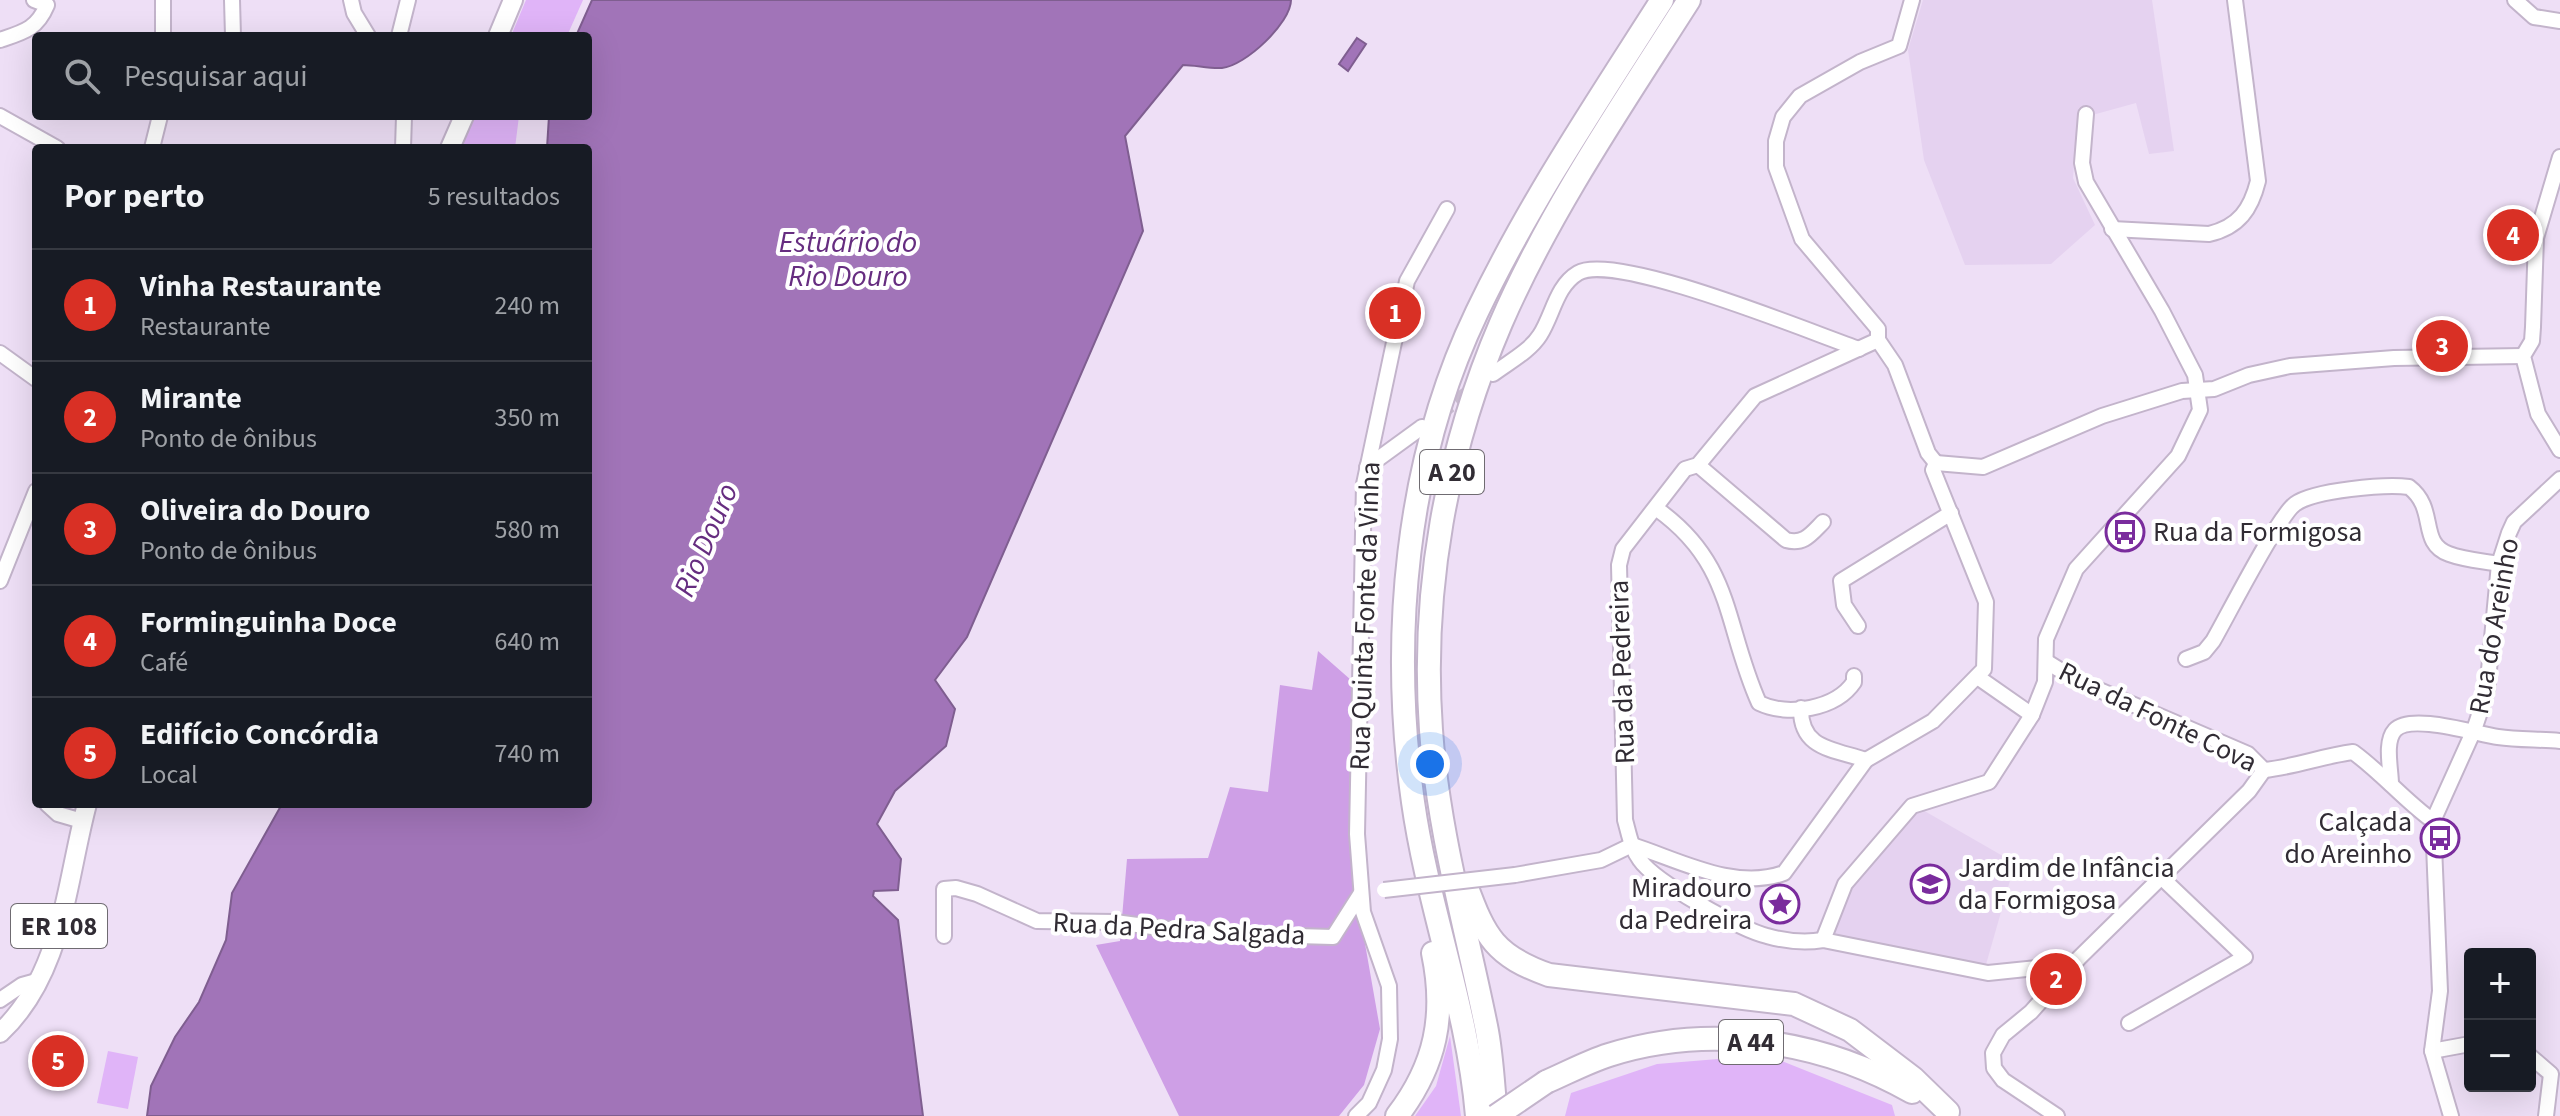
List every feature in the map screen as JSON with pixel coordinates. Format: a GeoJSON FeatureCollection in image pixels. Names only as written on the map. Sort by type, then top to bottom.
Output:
{"type":"FeatureCollection","features":[{"type":"Feature","properties":{"kind":"highway","name":"A 20"},"geometry":{"type":"LineString","coordinates":[[1477,1116],[1464,1028],[1413,806],[1404,730],[1402,628],[1415,514],[1438,417],[1476,312],[1534,204],[1662,0]]}},
{"type":"Feature","properties":{"kind":"highway","name":"A 20"},"geometry":{"type":"LineString","coordinates":[[1496,1116],[1486,1029],[1445,846],[1430,728],[1430,629],[1441,519],[1462,427],[1501,323],[1532,260],[1612,121],[1689,0]]}},
{"type":"Feature","properties":{"kind":"highway"},"geometry":{"type":"LineString","coordinates":[[1438,800],[1480,923],[1495,947],[1518,964],[1549,975],[1794,1004],[1850,1030],[1913,1078],[1952,1114]]}},
{"type":"Feature","properties":{"kind":"highway"},"geometry":{"type":"LineString","coordinates":[[1397,1116],[1416,1091],[1430,1062],[1440,1008],[1438,980],[1413,854],[1413,806]]}},
{"type":"Feature","properties":{"kind":"highway","name":"A 44"},"geometry":{"type":"LineString","coordinates":[[1496,1116],[1546,1082],[1607,1056],[1645,1046],[1720,1039],[1794,1046],[1827,1054],[1889,1079],[1952,1114]]}},
{"type":"Feature","properties":{"kind":"main road"},"geometry":{"type":"LineString","coordinates":[[500,32],[513,0]]}},
{"type":"Feature","properties":{"kind":"main road"},"geometry":{"type":"LineString","coordinates":[[452,144],[462,120]]}},
{"type":"Feature","properties":{"kind":"main road","name":"ER 108"},"geometry":{"type":"LineString","coordinates":[[0,1033],[16,1018],[53,952],[84,812]]}},
{"type":"Feature","properties":{"kind":"street"},"geometry":{"type":"LineString","coordinates":[[0,40],[27,32],[40,23],[47,5],[34,0]]}},
{"type":"Feature","properties":{"kind":"street"},"geometry":{"type":"LineString","coordinates":[[163,0],[163,32]]}},
{"type":"Feature","properties":{"kind":"street"},"geometry":{"type":"LineString","coordinates":[[232,0],[233,32]]}},
{"type":"Feature","properties":{"kind":"street"},"geometry":{"type":"LineString","coordinates":[[351,0],[354,13],[366,32]]}},
{"type":"Feature","properties":{"kind":"street"},"geometry":{"type":"LineString","coordinates":[[400,32],[408,0]]}},
{"type":"Feature","properties":{"kind":"street"},"geometry":{"type":"LineString","coordinates":[[1912,0],[1899,46],[1860,62],[1800,96],[1783,117],[1776,141],[1776,167],[1802,239],[1878,329],[1878,340],[1895,365],[1928,453],[1936,463],[1983,467],[2102,416],[2182,391],[2199,393],[2249,375],[2290,366],[2394,358],[2523,356]]}},
{"type":"Feature","properties":{"kind":"street"},"geometry":{"type":"LineString","coordinates":[[2112,229],[2209,234],[2224,231],[2252,205],[2258,181],[2235,0]]}},
{"type":"Feature","properties":{"kind":"street"},"geometry":{"type":"LineString","coordinates":[[2515,0],[2534,17],[2560,21]]}},
{"type":"Feature","properties":{"kind":"street"},"geometry":{"type":"LineString","coordinates":[[1823,940],[1845,884],[1912,806],[1989,782],[2032,715],[2045,682],[2046,639],[2076,569],[2178,456],[2200,410],[2195,375],[2162,311],[2086,182],[2082,163],[2086,114]]}},
{"type":"Feature","properties":{"kind":"street"},"geometry":{"type":"LineString","coordinates":[[0,116],[50,144]]}},
{"type":"Feature","properties":{"kind":"street"},"geometry":{"type":"LineString","coordinates":[[153,144],[159,120]]}},
{"type":"Feature","properties":{"kind":"street"},"geometry":{"type":"LineString","coordinates":[[403,144],[404,120]]}},
{"type":"Feature","properties":{"kind":"street"},"geometry":{"type":"LineString","coordinates":[[2560,157],[2540,215],[2532,341],[2523,356],[2538,414],[2560,450]]}},
{"type":"Feature","properties":{"kind":"street","name":"Rua Quinta Fonte da Vinha"},"geometry":{"type":"LineString","coordinates":[[1356,1116],[1369,1103],[1384,1070],[1390,1039],[1389,986],[1363,912],[1357,834],[1367,467],[1407,281],[1447,209]]}},
{"type":"Feature","properties":{"kind":"street"},"geometry":{"type":"LineString","coordinates":[[1493,374],[1540,337],[1569,281],[1580,272],[1601,268],[1708,294],[1859,349]]}},
{"type":"Feature","properties":{"kind":"street","name":"Rua da Pedreira"},"geometry":{"type":"LineString","coordinates":[[1632,845],[1625,820],[1619,565],[1623,549],[1685,469],[1698,465],[1755,396],[1878,340]]}},
{"type":"Feature","properties":{"kind":"street"},"geometry":{"type":"LineString","coordinates":[[0,353],[32,376]]}},
{"type":"Feature","properties":{"kind":"street"},"geometry":{"type":"LineString","coordinates":[[1367,467],[1422,427]]}},
{"type":"Feature","properties":{"kind":"street"},"geometry":{"type":"LineString","coordinates":[[1361,893],[1515,875],[1601,860],[1632,845],[1728,877],[1769,878],[1784,873],[1866,760],[1933,721],[1979,678],[1987,656],[1986,602],[1933,470],[1936,463]]}},
{"type":"Feature","properties":{"kind":"street"},"geometry":{"type":"LineString","coordinates":[[1698,465],[1786,540],[1797,543],[1805,540],[1823,522]]}},
{"type":"Feature","properties":{"kind":"street","name":"Rua do Areinho"},"geometry":{"type":"LineString","coordinates":[[2451,1116],[2432,1051],[2440,991],[2433,821],[2474,730],[2487,691],[2499,564],[2514,522],[2560,479]]}},
{"type":"Feature","properties":{"kind":"street"},"geometry":{"type":"LineString","coordinates":[[2186,659],[2204,652],[2213,641],[2287,511],[2309,498],[2395,485],[2409,487],[2426,505],[2430,539],[2439,549],[2499,564]]}},
{"type":"Feature","properties":{"kind":"street"},"geometry":{"type":"LineString","coordinates":[[0,581],[32,501]]}},
{"type":"Feature","properties":{"kind":"street"},"geometry":{"type":"LineString","coordinates":[[1657,509],[1682,527],[1714,568],[1759,703],[1769,708],[1801,708],[1834,703],[1846,694],[1854,682],[1854,676]]}},
{"type":"Feature","properties":{"kind":"street"},"geometry":{"type":"LineString","coordinates":[[1858,626],[1844,605],[1841,581],[1951,513]]}},
{"type":"Feature","properties":{"kind":"street","name":"Rua da Fonte Cova"},"geometry":{"type":"LineString","coordinates":[[2047,662],[2076,680],[2248,754],[2264,770],[2302,766],[2324,756],[2353,752],[2391,784],[2408,804],[2433,821]]}},
{"type":"Feature","properties":{"kind":"street"},"geometry":{"type":"LineString","coordinates":[[1979,678],[2032,715]]}},
{"type":"Feature","properties":{"kind":"street"},"geometry":{"type":"LineString","coordinates":[[1801,708],[1800,724],[1811,740],[1866,760]]}},
{"type":"Feature","properties":{"kind":"street"},"geometry":{"type":"LineString","coordinates":[[2391,784],[2390,741],[2394,730],[2404,724],[2474,730],[2496,737],[2560,741]]}},
{"type":"Feature","properties":{"kind":"street"},"geometry":{"type":"LineString","coordinates":[[2057,1116],[2003,1080],[1994,1068],[1993,1053],[2003,1035],[2031,1012],[2074,964],[2249,791],[2264,770]]}},
{"type":"Feature","properties":{"kind":"street"},"geometry":{"type":"LineString","coordinates":[[51,808],[58,814],[84,812]]}},
{"type":"Feature","properties":{"kind":"street"},"geometry":{"type":"LineString","coordinates":[[1632,845],[1641,863],[1669,884],[1741,927],[1767,936],[1809,942],[1823,940],[1988,973],[2074,964]]}},
{"type":"Feature","properties":{"kind":"street"},"geometry":{"type":"LineString","coordinates":[[2129,1023],[2245,957],[2161,877]]}},
{"type":"Feature","properties":{"kind":"street","name":"Rua da Pedra Salgada"},"geometry":{"type":"LineString","coordinates":[[944,936],[944,889],[956,888],[977,894],[1037,921],[1115,922],[1197,933],[1333,937],[1361,893]]}},
{"type":"Feature","properties":{"kind":"street"},"geometry":{"type":"LineString","coordinates":[[0,1000],[22,985],[40,980]]}},
{"type":"Feature","properties":{"kind":"street"},"geometry":{"type":"LineString","coordinates":[[2432,1051],[2464,1045]]}},
{"type":"Feature","properties":{"kind":"street"},"geometry":{"type":"LineString","coordinates":[[2536,1061],[2551,1074],[2546,1116]]}},
{"type":"Feature","properties":{"kind":"shaded area"},"geometry":{"type":"Polygon","coordinates":[[[526,0],[583,0],[569,32],[513,32],[526,0]]]}},
{"type":"Feature","properties":{"kind":"shaded area"},"geometry":{"type":"Polygon","coordinates":[[[1923,0],[2152,0],[2174,151],[2149,154],[2136,103],[2096,114],[2078,111],[2073,178],[2095,225],[2051,264],[1965,265],[1924,160],[1908,50],[1923,0]]]}},
{"type":"Feature","properties":{"kind":"shaded area"},"geometry":{"type":"Polygon","coordinates":[[[473,120],[518,120],[516,144],[463,144],[473,120]]]}},
{"type":"Feature","properties":{"kind":"shaded area"},"geometry":{"type":"Polygon","coordinates":[[[1318,651],[1351,680],[1354,881],[1380,1029],[1364,1085],[1339,1116],[1179,1116],[1096,945],[1120,941],[1127,859],[1208,858],[1230,787],[1268,792],[1280,685],[1312,690],[1318,651]]]}},
{"type":"Feature","properties":{"kind":"shaded area","name":"Jardim de Infância da Formigosa"},"geometry":{"type":"Polygon","coordinates":[[[1912,809],[1921,809],[2015,863],[1985,968],[1833,937],[1846,891],[1912,809]]]}},
{"type":"Feature","properties":{"kind":"shaded area"},"geometry":{"type":"Polygon","coordinates":[[[1450,1036],[1461,1116],[1415,1116],[1436,1086],[1450,1036]]]}},
{"type":"Feature","properties":{"kind":"shaded area"},"geometry":{"type":"Polygon","coordinates":[[[108,1051],[138,1057],[128,1109],[97,1103],[108,1051]]]}},
{"type":"Feature","properties":{"kind":"shaded area"},"geometry":{"type":"Polygon","coordinates":[[[1767,1055],[1892,1105],[1895,1116],[1565,1116],[1571,1093],[1657,1064],[1767,1055]]]}},
{"type":"Feature","properties":{"kind":"water","name":"Estuário do Rio Douro"},"geometry":{"type":"Polygon","coordinates":[[[592,0],[1291,0],[1275,31],[1242,60],[1222,68],[1183,65],[1125,136],[1143,231],[967,637],[935,680],[955,709],[946,746],[895,791],[877,824],[901,859],[898,890],[874,891],[873,896],[898,920],[923,1116],[147,1116],[151,1086],[175,1037],[199,1002],[226,940],[232,893],[280,808],[592,808],[592,144],[547,144],[549,120],[592,120],[592,32],[578,32],[592,0]]]}},
{"type":"Feature","properties":{"kind":"water"},"geometry":{"type":"Polygon","coordinates":[[[1357,38],[1366,44],[1348,71],[1339,64],[1357,38]]]}},
{"type":"Feature","properties":{"kind":"tunnel"},"geometry":{"type":"LineString","coordinates":[[1439,414],[1477,386]]}},
{"type":"Feature","properties":{"kind":"place","name":"Forminguinha Doce"},"geometry":{"type":"Point","coordinates":[2513,235]}},
{"type":"Feature","properties":{"kind":"place","name":"Vinha Restaurante"},"geometry":{"type":"Point","coordinates":[1395,313]}},
{"type":"Feature","properties":{"kind":"place","name":"Oliveira do Douro"},"geometry":{"type":"Point","coordinates":[2442,346]}},
{"type":"Feature","properties":{"kind":"place","name":"Rua da Formigosa"},"geometry":{"type":"Point","coordinates":[2125,532]}},
{"type":"Feature","properties":{"kind":"place","name":"Calçada do Areinho"},"geometry":{"type":"Point","coordinates":[2440,838]}},
{"type":"Feature","properties":{"kind":"place","name":"Jardim de Infância da Formigosa"},"geometry":{"type":"Point","coordinates":[1930,884]}},
{"type":"Feature","properties":{"kind":"place","name":"Miradouro da Pedreira"},"geometry":{"type":"Point","coordinates":[1780,904]}},
{"type":"Feature","properties":{"kind":"place","name":"Mirante"},"geometry":{"type":"Point","coordinates":[2056,979]}},
{"type":"Feature","properties":{"kind":"place","name":"Edifício Concórdia"},"geometry":{"type":"Point","coordinates":[58,1061]}},
{"type":"Feature","properties":{"kind":"water label","name":"Rio Douro"},"geometry":{"type":"Point","coordinates":[706,540]}}]}
